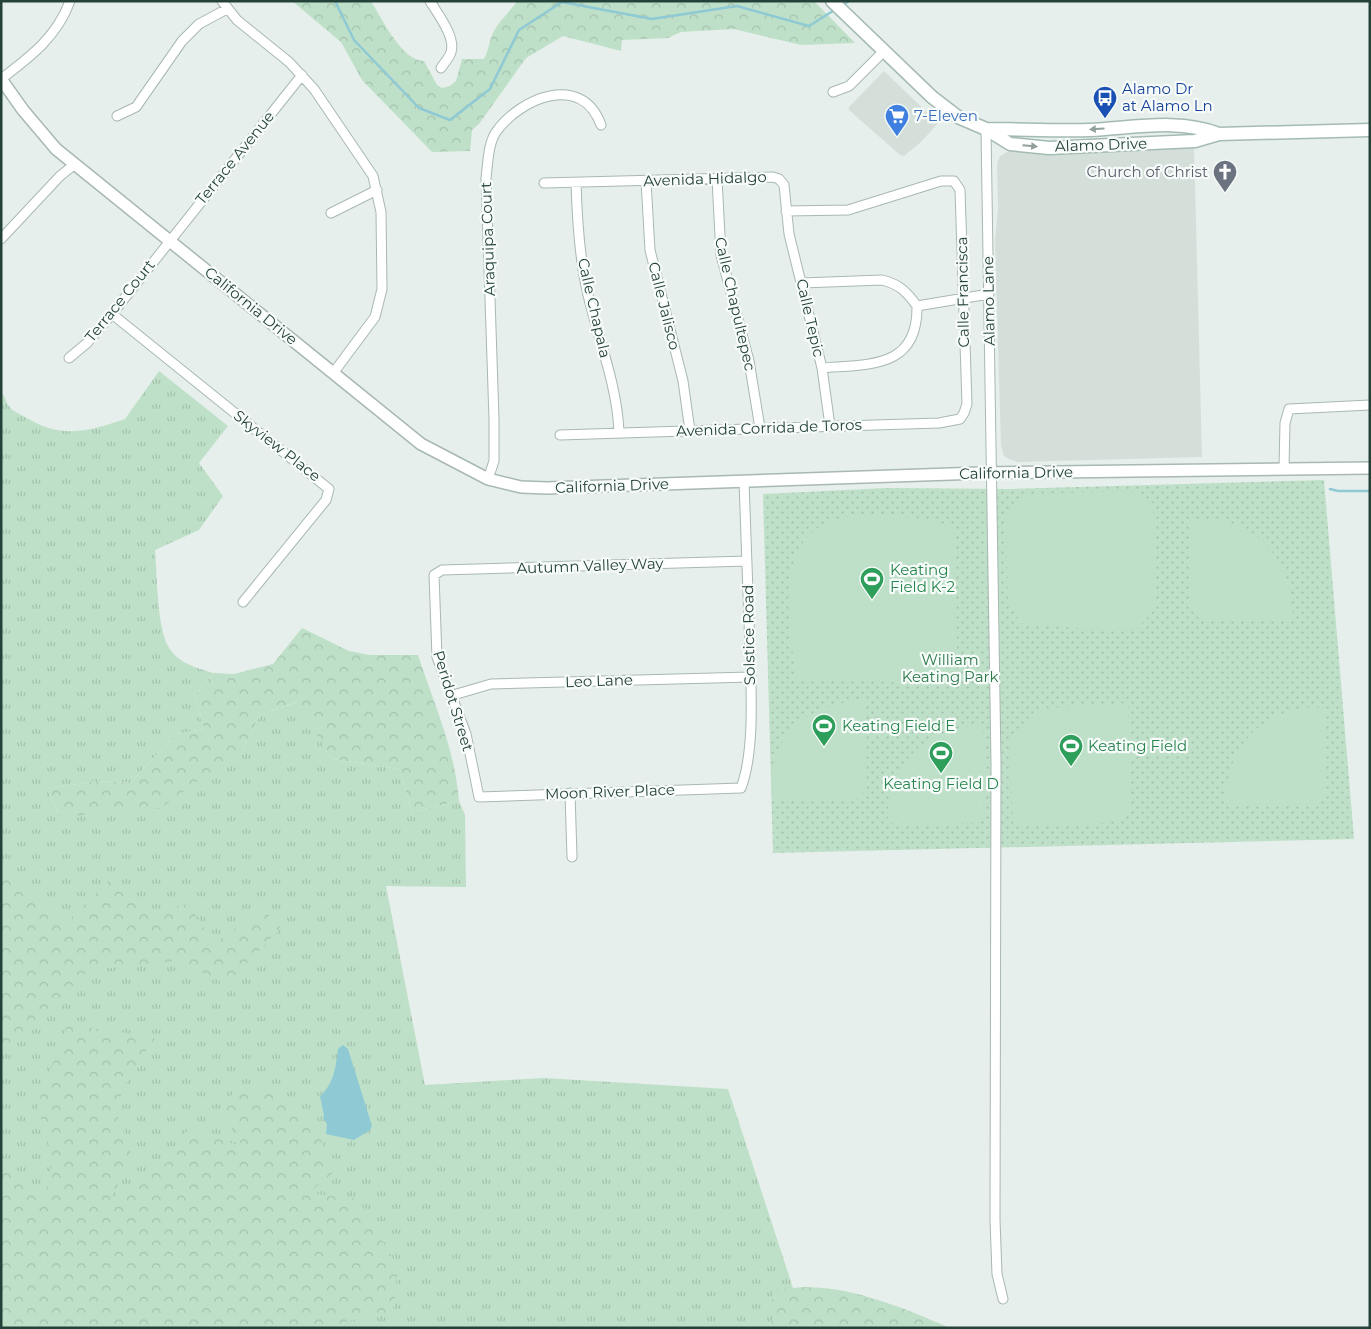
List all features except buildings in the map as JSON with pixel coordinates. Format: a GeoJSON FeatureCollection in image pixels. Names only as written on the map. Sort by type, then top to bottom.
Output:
{"type":"FeatureCollection","features":[{"type":"Feature","properties":{"kind":"main road","name":"Alamo Drive"},"geometry":{"type":"LineString","coordinates":[[832,1],[947,108],[1010,144],[1049,148],[1196,141],[1219,134],[1370,130]]}},
{"type":"Feature","properties":{"kind":"main road","name":"Alamo Drive"},"geometry":{"type":"LineString","coordinates":[[986,129],[1055,130],[1198,126],[1219,134]]}},
{"type":"Feature","properties":{"kind":"main road"},"geometry":{"type":"LineString","coordinates":[[1086,146],[1105,139],[1176,134],[1198,126]]}},
{"type":"Feature","properties":{"kind":"street"},"geometry":{"type":"LineString","coordinates":[[1,79],[37,52],[52,35],[70,1]]}},
{"type":"Feature","properties":{"kind":"street"},"geometry":{"type":"LineString","coordinates":[[430,1],[446,25],[451,43],[452,51],[440,68]]}},
{"type":"Feature","properties":{"kind":"street"},"geometry":{"type":"LineString","coordinates":[[117,116],[136,107],[182,41],[199,24],[225,5],[237,20],[302,75],[314,89],[373,176],[380,212],[383,274],[379,305],[375,317],[334,372]]}},
{"type":"Feature","properties":{"kind":"street"},"geometry":{"type":"LineString","coordinates":[[833,92],[850,86],[884,51]]}},
{"type":"Feature","properties":{"kind":"street","name":"Terrace Avenue"},"geometry":{"type":"LineString","coordinates":[[169,241],[302,75]]}},
{"type":"Feature","properties":{"kind":"street","name":"California Drive"},"geometry":{"type":"LineString","coordinates":[[1,79],[23,110],[56,149],[421,444],[488,479],[513,486],[547,488],[992,473],[1370,468]]}},
{"type":"Feature","properties":{"kind":"street","name":"Araquipa Court"},"geometry":{"type":"LineString","coordinates":[[488,479],[494,461],[494,418],[486,178],[495,134],[521,106],[536,98],[554,96],[583,100],[597,113],[601,125]]}},
{"type":"Feature","properties":{"kind":"street","name":"Alamo Lane"},"geometry":{"type":"LineString","coordinates":[[986,129],[996,763],[995,1220],[997,1274],[1002,1299]]}},
{"type":"Feature","properties":{"kind":"street"},"geometry":{"type":"LineString","coordinates":[[1,239],[60,176],[75,164]]}},
{"type":"Feature","properties":{"kind":"street","name":"Avenida Hidalgo"},"geometry":{"type":"LineString","coordinates":[[544,183],[773,176],[784,185],[786,211]]}},
{"type":"Feature","properties":{"kind":"street","name":"Calle Chapultepec"},"geometry":{"type":"LineString","coordinates":[[717,179],[721,255],[750,361],[760,428]]}},
{"type":"Feature","properties":{"kind":"street","name":"Calle Jalisco"},"geometry":{"type":"LineString","coordinates":[[646,181],[650,250],[683,381],[690,430]]}},
{"type":"Feature","properties":{"kind":"street","name":"Calle Francisca"},"geometry":{"type":"LineString","coordinates":[[786,211],[848,210],[941,181],[954,181],[960,190],[966,404]]}},
{"type":"Feature","properties":{"kind":"street","name":"Calle Chapala"},"geometry":{"type":"LineString","coordinates":[[576,183],[581,258],[586,287],[606,359],[619,432]]}},
{"type":"Feature","properties":{"kind":"street"},"geometry":{"type":"LineString","coordinates":[[331,213],[377,190]]}},
{"type":"Feature","properties":{"kind":"street","name":"Calle Tepic"},"geometry":{"type":"LineString","coordinates":[[786,211],[788,234],[802,283],[822,368],[830,426]]}},
{"type":"Feature","properties":{"kind":"street","name":"Terrace Court"},"geometry":{"type":"LineString","coordinates":[[69,358],[87,343],[112,314],[169,241]]}},
{"type":"Feature","properties":{"kind":"street"},"geometry":{"type":"LineString","coordinates":[[802,283],[882,280],[895,283],[904,290],[917,306],[916,330],[903,350],[892,358],[881,362],[822,368]]}},
{"type":"Feature","properties":{"kind":"street"},"geometry":{"type":"LineString","coordinates":[[917,306],[989,294]]}},
{"type":"Feature","properties":{"kind":"street","name":"Skyview Place"},"geometry":{"type":"LineString","coordinates":[[112,314],[229,410],[328,486],[329,494],[326,500],[243,602]]}},
{"type":"Feature","properties":{"kind":"street","name":"Avenida Corrida de Toros"},"geometry":{"type":"LineString","coordinates":[[560,435],[950,422],[960,419],[964,414],[966,404]]}},
{"type":"Feature","properties":{"kind":"street"},"geometry":{"type":"LineString","coordinates":[[1284,468],[1285,423],[1289,409],[1370,406]]}},
{"type":"Feature","properties":{"kind":"street","name":"Solstice Road"},"geometry":{"type":"LineString","coordinates":[[741,788],[747,772],[750,677],[744,481]]}},
{"type":"Feature","properties":{"kind":"street","name":"Autumn Valley Way"},"geometry":{"type":"LineString","coordinates":[[434,575],[442,570],[747,562]]}},
{"type":"Feature","properties":{"kind":"street","name":"Peridot Street"},"geometry":{"type":"LineString","coordinates":[[434,575],[437,657],[450,696],[466,734],[479,797]]}},
{"type":"Feature","properties":{"kind":"street","name":"Leo Lane"},"geometry":{"type":"LineString","coordinates":[[450,696],[491,684],[750,677]]}},
{"type":"Feature","properties":{"kind":"street","name":"Moon River Place"},"geometry":{"type":"LineString","coordinates":[[479,797],[741,788]]}},
{"type":"Feature","properties":{"kind":"street"},"geometry":{"type":"LineString","coordinates":[[570,793],[572,857]]}},
{"type":"Feature","properties":{"kind":"shaded area"},"geometry":{"type":"Polygon","coordinates":[[[884,71],[938,123],[921,142],[904,156],[900,155],[849,110],[849,107],[884,71]]]}},
{"type":"Feature","properties":{"kind":"shaded area"},"geometry":{"type":"Polygon","coordinates":[[[1194,145],[1202,457],[1017,462],[1004,456],[1001,446],[995,241],[998,209],[997,164],[1000,156],[1009,151],[1040,153],[1194,145]]]}},
{"type":"Feature","properties":{"kind":"green space"},"geometry":{"type":"Polygon","coordinates":[[[292,1],[371,1],[400,47],[416,59],[424,61],[437,85],[442,88],[450,86],[456,81],[462,59],[484,59],[495,29],[517,1],[814,1],[855,43],[801,45],[734,29],[681,32],[668,38],[622,40],[621,51],[563,36],[526,58],[479,124],[472,130],[470,151],[432,152],[362,80],[341,42],[292,1]]]}},
{"type":"Feature","properties":{"kind":"green space"},"geometry":{"type":"Polygon","coordinates":[[[159,371],[228,426],[199,463],[223,496],[199,530],[155,550],[160,613],[164,637],[168,646],[182,661],[213,673],[195,696],[204,729],[176,734],[130,783],[96,781],[47,789],[60,817],[243,748],[260,715],[297,702],[332,759],[399,769],[412,812],[459,801],[465,815],[466,887],[386,886],[425,1085],[544,1078],[728,1089],[793,1288],[813,1287],[853,1293],[893,1305],[950,1328],[1,1328],[1,393],[12,409],[38,424],[62,431],[86,430],[125,419],[159,371]]]}},
{"type":"Feature","properties":{"kind":"green space","name":"William Keating Park"},"geometry":{"type":"Polygon","coordinates":[[[1324,480],[1354,839],[773,853],[763,494],[887,488],[1008,489],[1324,480]]]}},
{"type":"Feature","properties":{"kind":"green space"},"geometry":{"type":"Polygon","coordinates":[[[1131,491],[1153,503],[1156,582],[1154,610],[1136,630],[1110,631],[1021,623],[1008,602],[1006,514],[1022,494],[1131,491]]]}},
{"type":"Feature","properties":{"kind":"green space","name":"Keating Field K-2"},"geometry":{"type":"Polygon","coordinates":[[[878,514],[916,518],[955,526],[957,647],[951,662],[939,676],[918,683],[797,679],[791,642],[788,600],[794,560],[802,543],[815,530],[829,522],[853,516],[878,514]]]}},
{"type":"Feature","properties":{"kind":"green space"},"geometry":{"type":"Polygon","coordinates":[[[1189,520],[1222,521],[1241,527],[1256,536],[1269,548],[1287,580],[1293,619],[1201,620],[1191,610],[1190,582],[1187,573],[1191,571],[1189,520]]]}},
{"type":"Feature","properties":{"kind":"green space"},"geometry":{"type":"Polygon","coordinates":[[[302,628],[349,651],[369,655],[418,655],[448,745],[457,782],[459,801],[412,812],[399,769],[332,759],[296,702],[260,715],[243,748],[161,808],[60,817],[47,789],[96,781],[130,783],[176,734],[204,729],[195,696],[213,673],[234,674],[273,664],[302,628]]]}},
{"type":"Feature","properties":{"kind":"green space","name":"Keating Field E"},"geometry":{"type":"Polygon","coordinates":[[[866,701],[867,788],[859,798],[772,801],[771,774],[776,754],[794,728],[820,710],[850,702],[866,701]]]}},
{"type":"Feature","properties":{"kind":"green space","name":"Keating Field"},"geometry":{"type":"Polygon","coordinates":[[[1128,703],[1131,793],[1128,813],[1121,818],[1109,822],[1093,824],[1056,826],[1013,825],[1010,737],[1037,709],[1128,703]]]}},
{"type":"Feature","properties":{"kind":"green space","name":"Keating Field"},"geometry":{"type":"Polygon","coordinates":[[[1312,707],[1326,708],[1325,799],[1318,805],[1226,806],[1227,786],[1231,768],[1238,752],[1248,738],[1260,726],[1275,717],[1312,707]]]}},
{"type":"Feature","properties":{"kind":"green space","name":"Keating Field D"},"geometry":{"type":"Polygon","coordinates":[[[973,726],[983,727],[986,794],[983,804],[984,814],[975,823],[966,822],[957,825],[888,823],[888,804],[892,786],[899,770],[909,756],[937,736],[973,726]]]}},
{"type":"Feature","properties":{"kind":"green space"},"geometry":{"type":"Polygon","coordinates":[[[9,871],[66,923],[112,877],[147,911],[189,904],[213,944],[263,909],[281,928],[227,984],[175,961],[89,970],[40,1017],[1,1050],[1,872],[9,871]]]}},
{"type":"Feature","properties":{"kind":"green space"},"geometry":{"type":"Polygon","coordinates":[[[67,1025],[156,1037],[131,1072],[115,1109],[133,1158],[109,1201],[168,1162],[188,1129],[243,1147],[224,1116],[234,1088],[279,1093],[316,1126],[333,1173],[308,1193],[358,1199],[398,1267],[393,1311],[344,1322],[331,1328],[1,1328],[1,1164],[11,1175],[45,1194],[53,1161],[37,1106],[67,1025]]]}},
{"type":"Feature","properties":{"kind":"green space"},"geometry":{"type":"Polygon","coordinates":[[[806,1287],[843,1291],[902,1308],[950,1328],[772,1328],[772,1290],[806,1287]]]}},
{"type":"Feature","properties":{"kind":"water"},"geometry":{"type":"Polygon","coordinates":[[[343,1045],[348,1049],[372,1126],[370,1130],[354,1140],[326,1134],[327,1124],[323,1118],[320,1096],[331,1080],[338,1049],[343,1045]]]}},
{"type":"Feature","properties":{"kind":"waterway"},"geometry":{"type":"LineString","coordinates":[[335,1],[354,40],[419,108],[450,120],[490,89],[519,30],[562,2],[652,19],[737,6],[809,26],[836,9]]}},
{"type":"Feature","properties":{"kind":"waterway"},"geometry":{"type":"LineString","coordinates":[[843,5],[849,1]]}},
{"type":"Feature","properties":{"kind":"waterway"},"geometry":{"type":"LineString","coordinates":[[1330,489],[1338,491],[1370,491]]}},
{"type":"Feature","properties":{"kind":"place","name":"Alamo Dr at Alamo Ln"},"geometry":{"type":"Point","coordinates":[1105,119]}},
{"type":"Feature","properties":{"kind":"place","name":"7-Eleven"},"geometry":{"type":"Point","coordinates":[897,137]}},
{"type":"Feature","properties":{"kind":"place","name":"Church of Christ"},"geometry":{"type":"Point","coordinates":[1225,193]}},
{"type":"Feature","properties":{"kind":"place","name":"Keating Field K-2"},"geometry":{"type":"Point","coordinates":[872,600]}},
{"type":"Feature","properties":{"kind":"place","name":"Keating Field E"},"geometry":{"type":"Point","coordinates":[824,747]}},
{"type":"Feature","properties":{"kind":"place","name":"Keating Field"},"geometry":{"type":"Point","coordinates":[1071,767]}},
{"type":"Feature","properties":{"kind":"place","name":"Keating Field D"},"geometry":{"type":"Point","coordinates":[941,774]}}]}
